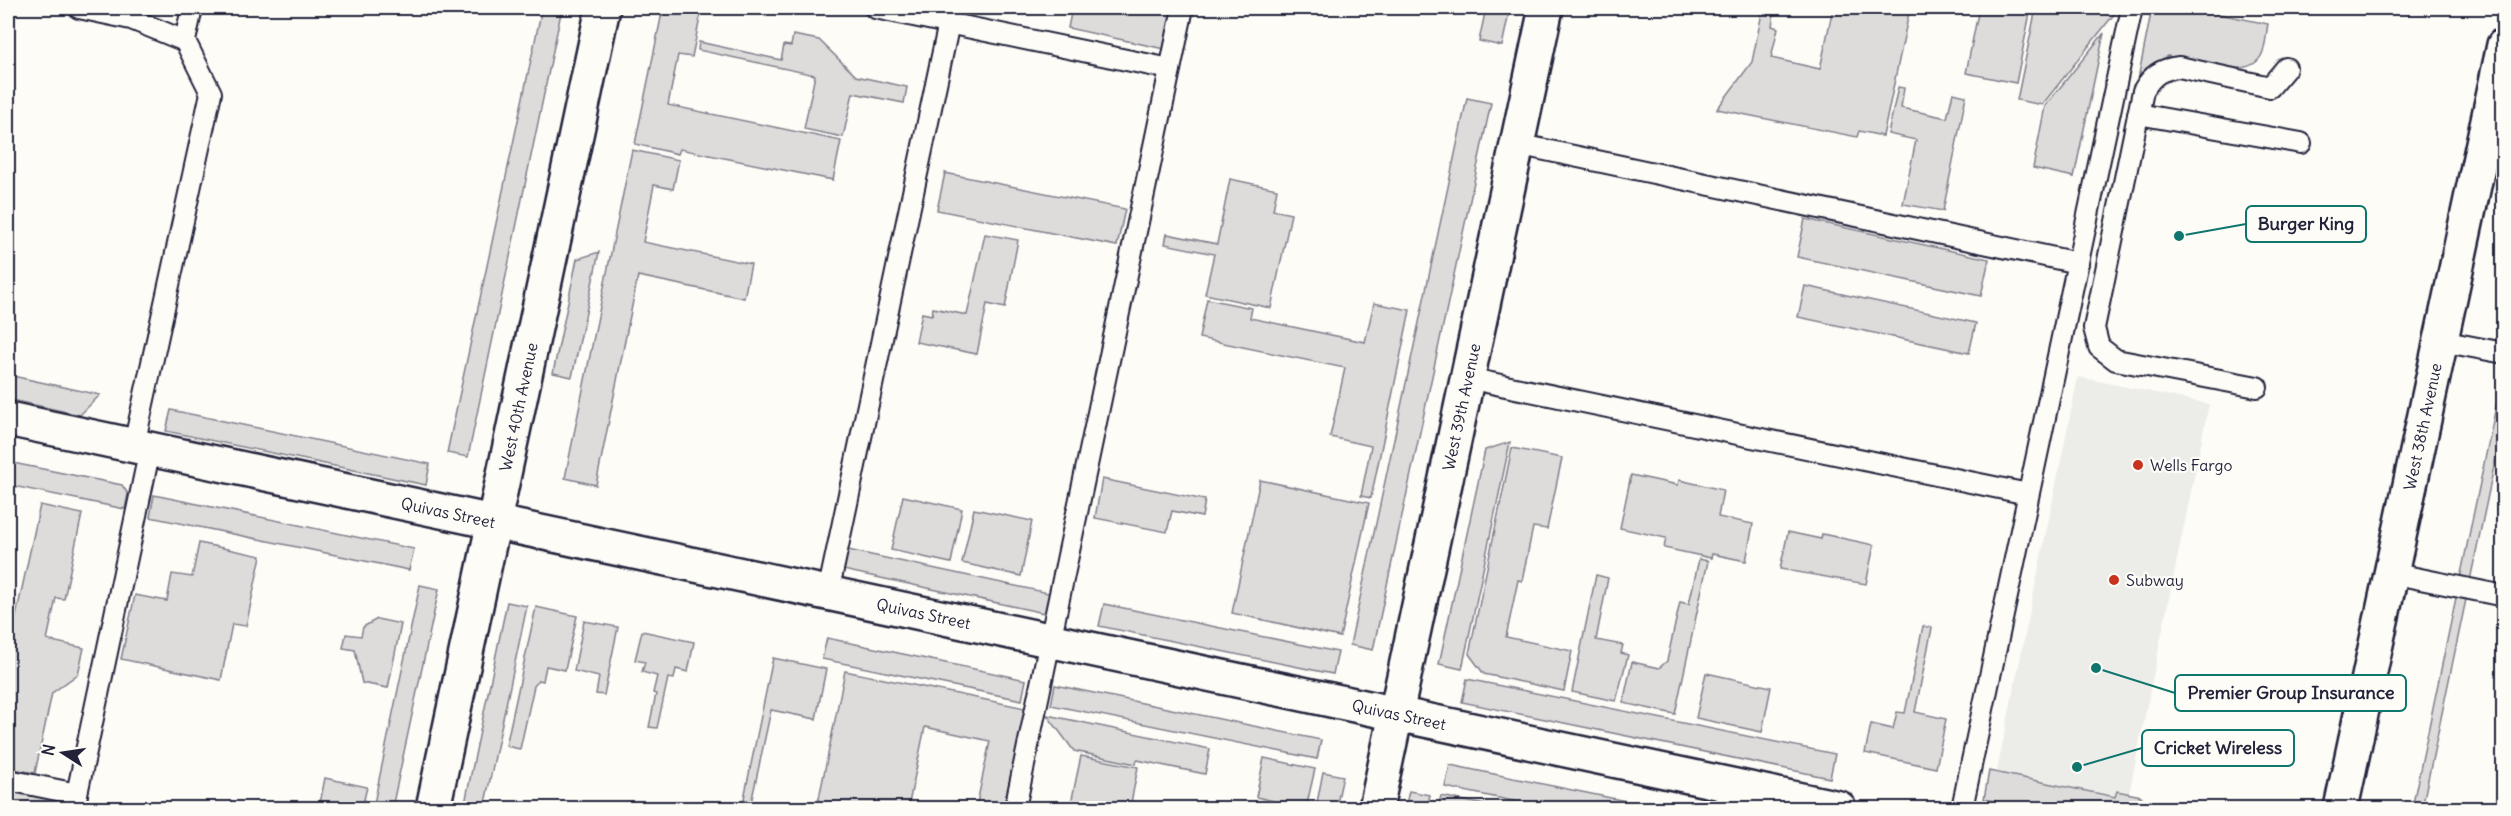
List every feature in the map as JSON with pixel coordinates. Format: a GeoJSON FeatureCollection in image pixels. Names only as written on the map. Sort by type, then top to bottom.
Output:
{"type":"FeatureCollection","features":[{"type":"Feature","properties":{"kind":"street","name":"West 40th Avenue"},"geometry":{"type":"LineString","coordinates":[[433,808],[603,8]]}},
{"type":"Feature","properties":{"kind":"street","name":"West 39th Avenue"},"geometry":{"type":"LineString","coordinates":[[1376,808],[1546,8]]}},
{"type":"Feature","properties":{"kind":"street","name":"West 38th Avenue"},"geometry":{"type":"LineString","coordinates":[[2341,808],[2504,45]]}},
{"type":"Feature","properties":{"kind":"street","name":"Quivas Street"},"geometry":{"type":"LineString","coordinates":[[8,419],[1396,714],[1727,797],[1839,808]]}},
{"type":"Feature","properties":{"kind":"lane"},"geometry":{"type":"LineString","coordinates":[[79,8],[131,19],[185,41]]}},
{"type":"Feature","properties":{"kind":"lane"},"geometry":{"type":"LineString","coordinates":[[8,780],[76,801],[211,93],[185,41],[192,8]]}},
{"type":"Feature","properties":{"kind":"lane"},"geometry":{"type":"LineString","coordinates":[[875,8],[1170,69]]}},
{"type":"Feature","properties":{"kind":"lane"},"geometry":{"type":"LineString","coordinates":[[1015,808],[1183,8]]}},
{"type":"Feature","properties":{"kind":"lane"},"geometry":{"type":"LineString","coordinates":[[1962,808],[2132,8]]}},
{"type":"Feature","properties":{"kind":"lane"},"geometry":{"type":"LineString","coordinates":[[828,593],[949,23]]}},
{"type":"Feature","properties":{"kind":"lane"},"geometry":{"type":"LineString","coordinates":[[2257,387],[2116,360],[2106,355],[2095,338],[2096,317],[2143,90],[2148,82],[2156,73],[2167,68],[2178,67],[2270,87],[2286,68]]}},
{"type":"Feature","properties":{"kind":"lane"},"geometry":{"type":"LineString","coordinates":[[2138,114],[2301,143]]}},
{"type":"Feature","properties":{"kind":"lane"},"geometry":{"type":"LineString","coordinates":[[1517,144],[2078,263]]}},
{"type":"Feature","properties":{"kind":"lane"},"geometry":{"type":"LineString","coordinates":[[2441,341],[2504,353]]}},
{"type":"Feature","properties":{"kind":"lane"},"geometry":{"type":"LineString","coordinates":[[1467,378],[2028,494]]}},
{"type":"Feature","properties":{"kind":"lane"},"geometry":{"type":"LineString","coordinates":[[2391,573],[2504,596]]}},
{"type":"Feature","properties":{"kind":"shaded area"},"geometry":{"type":"Polygon","coordinates":[[[542,8],[562,8],[468,457],[447,453],[542,8]]]}},
{"type":"Feature","properties":{"kind":"shaded area"},"geometry":{"type":"Polygon","coordinates":[[[663,8],[702,8],[692,57],[678,55],[668,105],[841,141],[833,180],[680,149],[678,154],[635,144],[663,8]]]}},
{"type":"Feature","properties":{"kind":"shaded area"},"geometry":{"type":"Polygon","coordinates":[[[1072,8],[1178,8],[1169,50],[1068,28],[1072,8]]]}},
{"type":"Feature","properties":{"kind":"shaded area"},"geometry":{"type":"Polygon","coordinates":[[[1486,8],[1510,8],[1502,46],[1479,41],[1486,8]]]}},
{"type":"Feature","properties":{"kind":"shaded area"},"geometry":{"type":"Polygon","coordinates":[[[1763,8],[1775,8],[1772,26],[1778,28],[1771,58],[1820,69],[1833,8],[1910,8],[1883,136],[1859,131],[1857,137],[1717,109],[1752,62],[1763,8]]]}},
{"type":"Feature","properties":{"kind":"shaded area"},"geometry":{"type":"Polygon","coordinates":[[[1979,8],[2031,8],[2016,83],[1966,73],[1979,8]]]}},
{"type":"Feature","properties":{"kind":"shaded area"},"geometry":{"type":"Polygon","coordinates":[[[2036,8],[2119,8],[2042,105],[2017,100],[2036,8]]]}},
{"type":"Feature","properties":{"kind":"shaded area"},"geometry":{"type":"Polygon","coordinates":[[[2152,8],[2190,8],[2268,24],[2263,53],[2254,63],[2232,68],[2204,65],[2168,56],[2139,74],[2152,8]]]}},
{"type":"Feature","properties":{"kind":"shaded area"},"geometry":{"type":"Polygon","coordinates":[[[2104,33],[2074,177],[2033,168],[2045,106],[2104,33]]]}},
{"type":"Feature","properties":{"kind":"shaded area"},"geometry":{"type":"Polygon","coordinates":[[[793,35],[819,40],[856,76],[907,87],[904,103],[853,93],[843,137],[804,129],[815,75],[698,50],[699,42],[781,60],[784,45],[791,46],[793,35]]]}},
{"type":"Feature","properties":{"kind":"shaded area"},"geometry":{"type":"Polygon","coordinates":[[[1898,87],[1904,88],[1901,108],[1947,118],[1953,93],[1966,96],[1943,211],[1903,204],[1916,140],[1888,134],[1898,87]]]}},
{"type":"Feature","properties":{"kind":"shaded area"},"geometry":{"type":"Polygon","coordinates":[[[1467,98],[1491,103],[1373,650],[1350,645],[1467,98]]]}},
{"type":"Feature","properties":{"kind":"shaded area"},"geometry":{"type":"Polygon","coordinates":[[[632,150],[679,160],[673,189],[654,185],[643,242],[751,264],[744,298],[638,276],[596,485],[565,478],[632,150]]]}},
{"type":"Feature","properties":{"kind":"shaded area"},"geometry":{"type":"Polygon","coordinates":[[[945,173],[1125,209],[1117,246],[937,210],[945,173]]]}},
{"type":"Feature","properties":{"kind":"shaded area"},"geometry":{"type":"Polygon","coordinates":[[[1230,179],[1277,189],[1273,210],[1291,214],[1271,308],[1205,294],[1214,254],[1165,244],[1167,234],[1217,244],[1230,179]]]}},
{"type":"Feature","properties":{"kind":"shaded area"},"geometry":{"type":"Polygon","coordinates":[[[1805,219],[1989,259],[1981,296],[1797,257],[1805,219]]]}},
{"type":"Feature","properties":{"kind":"shaded area"},"geometry":{"type":"Polygon","coordinates":[[[985,234],[1018,240],[1005,308],[987,304],[977,354],[916,342],[922,313],[932,315],[933,308],[967,315],[985,234]]]}},
{"type":"Feature","properties":{"kind":"shaded area"},"geometry":{"type":"Polygon","coordinates":[[[599,252],[572,377],[553,373],[577,259],[599,252]]]}},
{"type":"Feature","properties":{"kind":"shaded area"},"geometry":{"type":"Polygon","coordinates":[[[1805,286],[1976,323],[1969,353],[1798,317],[1805,286]]]}},
{"type":"Feature","properties":{"kind":"shaded area"},"geometry":{"type":"Polygon","coordinates":[[[1207,299],[1252,308],[1250,318],[1365,342],[1374,303],[1410,310],[1371,498],[1361,496],[1371,446],[1330,437],[1345,368],[1199,338],[1207,299]]]}},
{"type":"Feature","properties":{"kind":"shaded area"},"geometry":{"type":"Polygon","coordinates":[[[2503,373],[2503,424],[2422,808],[2412,808],[2503,373]]]}},
{"type":"Feature","properties":{"kind":"shaded area"},"geometry":{"type":"Polygon","coordinates":[[[8,375],[100,395],[80,415],[8,399],[8,375]]]}},
{"type":"Feature","properties":{"kind":"shaded area"},"geometry":{"type":"Polygon","coordinates":[[[2078,377],[2209,404],[2126,808],[1995,781],[2078,377]]]}},
{"type":"Feature","properties":{"kind":"shaded area"},"geometry":{"type":"Polygon","coordinates":[[[171,410],[430,464],[426,485],[166,431],[171,410]]]}},
{"type":"Feature","properties":{"kind":"shaded area"},"geometry":{"type":"Polygon","coordinates":[[[1510,442],[1462,669],[1439,664],[1485,450],[1510,442]]]}},
{"type":"Feature","properties":{"kind":"shaded area"},"geometry":{"type":"Polygon","coordinates":[[[1512,448],[1562,458],[1547,529],[1533,527],[1522,581],[1518,580],[1506,637],[1572,651],[1564,691],[1484,674],[1469,654],[1512,448]]]}},
{"type":"Feature","properties":{"kind":"shaded area"},"geometry":{"type":"Polygon","coordinates":[[[8,462],[122,485],[128,494],[125,509],[8,485],[8,462]]]}},
{"type":"Feature","properties":{"kind":"shaded area"},"geometry":{"type":"Polygon","coordinates":[[[1631,475],[1678,485],[1679,480],[1723,490],[1718,517],[1753,524],[1746,561],[1712,554],[1711,558],[1664,548],[1666,538],[1620,528],[1631,475]]]}},
{"type":"Feature","properties":{"kind":"shaded area"},"geometry":{"type":"Polygon","coordinates":[[[1102,479],[1205,500],[1202,517],[1172,511],[1167,532],[1095,518],[1102,479]]]}},
{"type":"Feature","properties":{"kind":"shaded area"},"geometry":{"type":"Polygon","coordinates":[[[1260,480],[1369,503],[1340,637],[1232,613],[1260,480]]]}},
{"type":"Feature","properties":{"kind":"shaded area"},"geometry":{"type":"Polygon","coordinates":[[[154,495],[414,549],[409,570],[150,517],[154,495]]]}},
{"type":"Feature","properties":{"kind":"shaded area"},"geometry":{"type":"Polygon","coordinates":[[[903,496],[962,509],[951,563],[891,550],[903,496]]]}},
{"type":"Feature","properties":{"kind":"shaded area"},"geometry":{"type":"Polygon","coordinates":[[[40,505],[82,514],[64,599],[56,598],[47,640],[84,648],[78,674],[52,693],[35,773],[8,768],[8,653],[40,505]]]}},
{"type":"Feature","properties":{"kind":"shaded area"},"geometry":{"type":"Polygon","coordinates":[[[974,509],[1032,521],[1021,576],[962,563],[974,509]]]}},
{"type":"Feature","properties":{"kind":"shaded area"},"geometry":{"type":"Polygon","coordinates":[[[1788,532],[1821,539],[1822,534],[1874,545],[1866,584],[1780,569],[1788,532]]]}},
{"type":"Feature","properties":{"kind":"shaded area"},"geometry":{"type":"Polygon","coordinates":[[[199,543],[261,556],[246,626],[232,624],[221,680],[121,659],[135,595],[167,601],[172,574],[192,577],[199,543]]]}},
{"type":"Feature","properties":{"kind":"shaded area"},"geometry":{"type":"Polygon","coordinates":[[[848,550],[1053,594],[1049,614],[843,570],[848,550]]]}},
{"type":"Feature","properties":{"kind":"shaded area"},"geometry":{"type":"Polygon","coordinates":[[[1699,559],[1708,561],[1675,714],[1623,703],[1632,662],[1659,668],[1667,661],[1680,602],[1689,604],[1699,559]]]}},
{"type":"Feature","properties":{"kind":"shaded area"},"geometry":{"type":"Polygon","coordinates":[[[1596,575],[1608,578],[1596,640],[1623,645],[1621,653],[1628,655],[1616,701],[1572,692],[1596,575]]]}},
{"type":"Feature","properties":{"kind":"shaded area"},"geometry":{"type":"Polygon","coordinates":[[[420,585],[439,589],[392,808],[373,808],[420,585]]]}},
{"type":"Feature","properties":{"kind":"shaded area"},"geometry":{"type":"Polygon","coordinates":[[[507,602],[527,606],[484,808],[464,808],[507,602]]]}},
{"type":"Feature","properties":{"kind":"shaded area"},"geometry":{"type":"Polygon","coordinates":[[[1104,604],[1338,652],[1333,674],[1099,626],[1104,604]]]}},
{"type":"Feature","properties":{"kind":"shaded area"},"geometry":{"type":"Polygon","coordinates":[[[536,607],[577,616],[565,670],[546,666],[543,681],[539,680],[534,686],[520,749],[506,746],[536,607]]]}},
{"type":"Feature","properties":{"kind":"shaded area"},"geometry":{"type":"Polygon","coordinates":[[[377,619],[401,624],[388,688],[362,683],[355,650],[343,648],[346,634],[361,636],[363,627],[377,619]]]}},
{"type":"Feature","properties":{"kind":"shaded area"},"geometry":{"type":"Polygon","coordinates":[[[584,621],[618,627],[604,695],[596,694],[599,677],[574,671],[584,621]]]}},
{"type":"Feature","properties":{"kind":"shaded area"},"geometry":{"type":"Polygon","coordinates":[[[1923,626],[1932,628],[1915,712],[1946,719],[1936,768],[1865,753],[1871,724],[1893,729],[1897,712],[1905,713],[1923,626]]]}},
{"type":"Feature","properties":{"kind":"shaded area"},"geometry":{"type":"Polygon","coordinates":[[[642,631],[694,642],[688,672],[676,669],[674,679],[668,678],[657,728],[649,727],[656,694],[653,693],[657,676],[642,672],[645,662],[635,660],[642,631]]]}},
{"type":"Feature","properties":{"kind":"shaded area"},"geometry":{"type":"Polygon","coordinates":[[[827,638],[1026,680],[1022,700],[822,659],[827,638]]]}},
{"type":"Feature","properties":{"kind":"shaded area"},"geometry":{"type":"Polygon","coordinates":[[[773,658],[826,669],[816,719],[771,710],[750,808],[742,808],[773,658]]]}},
{"type":"Feature","properties":{"kind":"shaded area"},"geometry":{"type":"Polygon","coordinates":[[[845,671],[1030,709],[1009,808],[976,808],[990,741],[925,727],[908,808],[817,808],[845,671]]]}},
{"type":"Feature","properties":{"kind":"shaded area"},"geometry":{"type":"Polygon","coordinates":[[[1706,673],[1771,687],[1762,732],[1696,718],[1706,673]]]}},
{"type":"Feature","properties":{"kind":"shaded area"},"geometry":{"type":"Polygon","coordinates":[[[1467,679],[1835,754],[1830,778],[1462,702],[1467,679]]]}},
{"type":"Feature","properties":{"kind":"shaded area"},"geometry":{"type":"Polygon","coordinates":[[[1055,685],[1321,740],[1317,759],[1051,705],[1055,685]]]}},
{"type":"Feature","properties":{"kind":"shaded area"},"geometry":{"type":"Polygon","coordinates":[[[1047,715],[1210,749],[1205,774],[1137,760],[1136,764],[1074,751],[1047,715]]]}},
{"type":"Feature","properties":{"kind":"shaded area"},"geometry":{"type":"Polygon","coordinates":[[[1081,756],[1138,767],[1130,808],[1070,808],[1081,756]]]}},
{"type":"Feature","properties":{"kind":"shaded area"},"geometry":{"type":"Polygon","coordinates":[[[1264,758],[1315,769],[1306,808],[1282,808],[1283,803],[1256,797],[1264,758]]]}},
{"type":"Feature","properties":{"kind":"shaded area"},"geometry":{"type":"Polygon","coordinates":[[[1450,765],[1660,808],[1547,808],[1445,787],[1450,765]]]}},
{"type":"Feature","properties":{"kind":"shaded area"},"geometry":{"type":"Polygon","coordinates":[[[1989,771],[2115,797],[2117,791],[2141,796],[2146,804],[2145,808],[2031,808],[1984,799],[1989,771]]]}},
{"type":"Feature","properties":{"kind":"shaded area"},"geometry":{"type":"Polygon","coordinates":[[[1323,772],[1343,776],[1336,808],[1316,808],[1323,772]]]}},
{"type":"Feature","properties":{"kind":"shaded area"},"geometry":{"type":"Polygon","coordinates":[[[325,778],[367,787],[362,808],[319,808],[325,778]]]}},
{"type":"Feature","properties":{"kind":"shaded area"},"geometry":{"type":"Polygon","coordinates":[[[8,790],[64,802],[62,808],[8,808],[8,790]]]}},
{"type":"Feature","properties":{"kind":"shaded area"},"geometry":{"type":"Polygon","coordinates":[[[1409,791],[1430,795],[1427,808],[1405,808],[1409,791]]]}},
{"type":"Feature","properties":{"kind":"shaded area"},"geometry":{"type":"Polygon","coordinates":[[[1441,796],[1500,808],[1438,808],[1441,796]]]}},
{"type":"Feature","properties":{"kind":"place","name":"Burger King"},"geometry":{"type":"Point","coordinates":[2179,236]}},
{"type":"Feature","properties":{"kind":"place","name":"Wells Fargo"},"geometry":{"type":"Point","coordinates":[2138,465]}},
{"type":"Feature","properties":{"kind":"place","name":"Subway"},"geometry":{"type":"Point","coordinates":[2114,580]}},
{"type":"Feature","properties":{"kind":"place","name":"Premier Group Insurance"},"geometry":{"type":"Point","coordinates":[2096,668]}},
{"type":"Feature","properties":{"kind":"place","name":"Cricket Wireless"},"geometry":{"type":"Point","coordinates":[2077,767]}}]}
